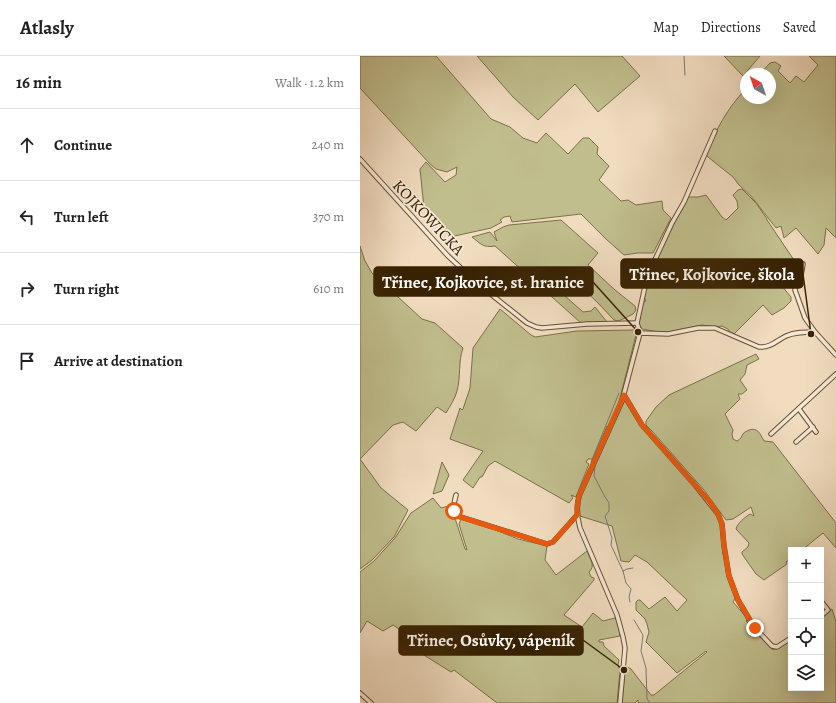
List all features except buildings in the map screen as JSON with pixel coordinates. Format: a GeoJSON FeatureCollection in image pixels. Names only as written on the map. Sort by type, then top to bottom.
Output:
{"type":"FeatureCollection","features":[{"type":"Feature","properties":{"kind":"street"},"geometry":{"type":"LineString","coordinates":[[620,703],[625,648],[623,637],[617,615],[580,528],[577,515],[577,506],[579,496],[624,395],[640,333],[637,324],[647,277],[672,223],[684,202],[715,131]]}},
{"type":"Feature","properties":{"kind":"street","name":"KOJKOWICKA"},"geometry":{"type":"LineString","coordinates":[[360,159],[448,256],[477,283],[527,323],[542,328],[587,324],[637,324]]}},
{"type":"Feature","properties":{"kind":"street"},"geometry":{"type":"LineString","coordinates":[[803,264],[802,276],[795,285],[795,290],[805,318],[815,332],[836,355]]}},
{"type":"Feature","properties":{"kind":"street"},"geometry":{"type":"LineString","coordinates":[[640,333],[668,334],[698,328],[715,328],[762,348],[795,333],[815,332]]}},
{"type":"Feature","properties":{"kind":"street"},"geometry":{"type":"LineString","coordinates":[[771,434],[836,374]]}},
{"type":"Feature","properties":{"kind":"street"},"geometry":{"type":"LineString","coordinates":[[624,395],[642,425],[705,496],[718,514],[722,524],[729,576],[738,600],[755,628],[772,646],[780,646],[788,640]]}},
{"type":"Feature","properties":{"kind":"street"},"geometry":{"type":"LineString","coordinates":[[799,409],[816,432]]}},
{"type":"Feature","properties":{"kind":"street"},"geometry":{"type":"LineString","coordinates":[[796,442],[813,427]]}},
{"type":"Feature","properties":{"kind":"street"},"geometry":{"type":"LineString","coordinates":[[456,495],[454,507],[455,513],[458,516],[547,544],[553,542],[577,515]]}},
{"type":"Feature","properties":{"kind":"street"},"geometry":{"type":"LineString","coordinates":[[824,605],[828,610],[824,613]]}},
{"type":"Feature","properties":{"kind":"street"},"geometry":{"type":"LineString","coordinates":[[360,693],[371,703]]}},
{"type":"Feature","properties":{"kind":"shaded area"},"geometry":{"type":"Polygon","coordinates":[[[360,56],[436,56],[491,119],[510,127],[523,138],[537,143],[546,133],[568,154],[583,138],[589,138],[598,147],[597,154],[609,166],[599,180],[621,201],[628,200],[636,205],[662,201],[663,210],[671,218],[653,253],[624,255],[581,214],[512,222],[510,216],[504,217],[500,220],[502,222],[491,228],[450,237],[424,208],[420,169],[426,162],[445,182],[456,175],[457,167],[447,172],[436,169],[360,88],[360,56]]]}},
{"type":"Feature","properties":{"kind":"shaded area"},"geometry":{"type":"Polygon","coordinates":[[[477,56],[622,56],[640,76],[598,112],[575,84],[538,120],[513,97],[477,56]]]}},
{"type":"Feature","properties":{"kind":"shaded area"},"geometry":{"type":"Polygon","coordinates":[[[724,56],[760,56],[750,68],[740,68],[740,73],[724,56]]]}},
{"type":"Feature","properties":{"kind":"shaded area"},"geometry":{"type":"Polygon","coordinates":[[[809,56],[836,56],[836,238],[826,228],[824,245],[818,254],[796,228],[784,238],[781,226],[776,228],[751,196],[733,177],[706,154],[723,120],[740,95],[740,104],[776,104],[776,68],[765,68],[770,63],[775,62],[781,66],[778,71],[790,83],[796,76],[804,82],[818,65],[809,56]]]}},
{"type":"Feature","properties":{"kind":"shaded area"},"geometry":{"type":"Polygon","coordinates":[[[742,189],[756,203],[798,266],[798,270],[785,275],[781,285],[791,297],[791,301],[784,308],[772,315],[763,305],[734,334],[722,326],[716,327],[702,325],[664,333],[642,329],[639,324],[643,302],[646,301],[644,297],[651,271],[662,246],[688,197],[706,195],[722,217],[726,220],[738,208],[737,201],[733,195],[738,190],[742,189]]]}},
{"type":"Feature","properties":{"kind":"shaded area"},"geometry":{"type":"Polygon","coordinates":[[[561,220],[598,253],[588,265],[635,306],[636,310],[633,314],[618,321],[614,320],[576,282],[568,287],[564,292],[565,296],[583,312],[591,311],[595,307],[607,322],[581,323],[495,246],[485,246],[472,237],[490,232],[497,241],[494,232],[509,225],[561,220]]]}},
{"type":"Feature","properties":{"kind":"shaded area"},"geometry":{"type":"Polygon","coordinates":[[[360,246],[365,261],[372,273],[422,319],[435,323],[463,348],[457,391],[454,400],[446,413],[437,407],[416,431],[403,422],[393,425],[360,459],[360,246]]]}},
{"type":"Feature","properties":{"kind":"shaded area"},"geometry":{"type":"Polygon","coordinates":[[[500,309],[535,337],[577,331],[637,331],[619,402],[626,401],[652,438],[707,501],[720,521],[723,553],[735,598],[733,602],[748,619],[746,621],[773,650],[788,640],[788,691],[824,691],[824,615],[832,609],[836,622],[836,703],[638,703],[638,700],[635,703],[622,703],[625,666],[631,669],[651,695],[654,695],[707,652],[706,651],[677,673],[646,642],[649,632],[647,624],[645,619],[636,610],[636,602],[640,600],[649,609],[665,597],[677,611],[687,600],[647,562],[635,555],[629,562],[621,561],[612,526],[580,516],[580,506],[585,485],[610,432],[607,426],[593,459],[588,459],[586,462],[589,464],[576,497],[571,495],[573,498],[569,503],[495,461],[488,466],[482,477],[480,477],[473,488],[463,480],[483,451],[450,439],[460,408],[462,410],[463,409],[470,388],[473,348],[500,309]]]}},
{"type":"Feature","properties":{"kind":"shaded area"},"geometry":{"type":"Polygon","coordinates":[[[756,354],[759,359],[747,365],[745,374],[740,380],[747,390],[742,394],[738,394],[740,399],[725,414],[733,430],[733,439],[737,441],[743,433],[755,429],[764,441],[773,442],[836,523],[836,548],[823,533],[806,547],[788,547],[787,564],[764,580],[756,574],[742,554],[742,552],[748,547],[749,543],[736,529],[748,515],[750,514],[754,516],[751,507],[733,519],[726,520],[704,490],[646,425],[646,421],[656,407],[669,395],[756,354]]]}},
{"type":"Feature","properties":{"kind":"shaded area"},"geometry":{"type":"Polygon","coordinates":[[[360,459],[381,488],[408,510],[394,537],[372,560],[360,569],[360,459]]]}},
{"type":"Feature","properties":{"kind":"shaded area"},"geometry":{"type":"Polygon","coordinates":[[[442,462],[449,475],[442,491],[433,494],[442,462]]]}},
{"type":"Feature","properties":{"kind":"shaded area"},"geometry":{"type":"Polygon","coordinates":[[[433,498],[441,508],[453,505],[453,512],[465,549],[467,550],[459,524],[461,519],[491,528],[518,539],[547,546],[545,560],[556,575],[587,551],[592,565],[589,572],[594,580],[564,615],[582,627],[593,613],[603,621],[615,618],[618,623],[620,636],[599,640],[599,642],[603,642],[604,646],[619,660],[618,665],[620,671],[617,703],[497,703],[454,670],[451,672],[419,652],[417,647],[420,643],[393,625],[383,631],[367,621],[360,633],[360,572],[374,561],[395,538],[411,513],[433,498]]]}},
{"type":"Feature","properties":{"kind":"waterway"},"geometry":{"type":"LineString","coordinates":[[684,56],[685,75]]}},
{"type":"Feature","properties":{"kind":"waterway"},"geometry":{"type":"LineString","coordinates":[[591,462],[619,393]]}},
{"type":"Feature","properties":{"kind":"waterway"},"geometry":{"type":"LineString","coordinates":[[595,466],[594,476],[609,503],[609,511],[605,516],[612,538],[611,545],[623,571],[626,583],[631,589],[629,597],[630,602]]}},
{"type":"Feature","properties":{"kind":"waterway"},"geometry":{"type":"LineString","coordinates":[[623,571],[633,568]]}},
{"type":"Feature","properties":{"kind":"waterway"},"geometry":{"type":"LineString","coordinates":[[634,620],[643,635],[641,651],[646,668],[647,699],[650,703]]}},
{"type":"Feature","properties":{"kind":"place","name":"Třinec, Kojkovice, st. hranice"},"geometry":{"type":"Point","coordinates":[638,332]}},
{"type":"Feature","properties":{"kind":"place","name":"Třinec, Kojkovice, škola"},"geometry":{"type":"Point","coordinates":[811,334]}},
{"type":"Feature","properties":{"kind":"place","name":"Třinec, Osůvky, vápeník"},"geometry":{"type":"Point","coordinates":[624,670]}},
{"type":"Feature","properties":{"kind":"route"},"geometry":{"type":"LineString","coordinates":[[454,511],[460,517],[547,544],[553,542],[577,515],[579,496],[624,395],[642,425],[675,461],[710,502],[718,514],[722,524],[729,576],[738,600],[755,628]]}}]}
